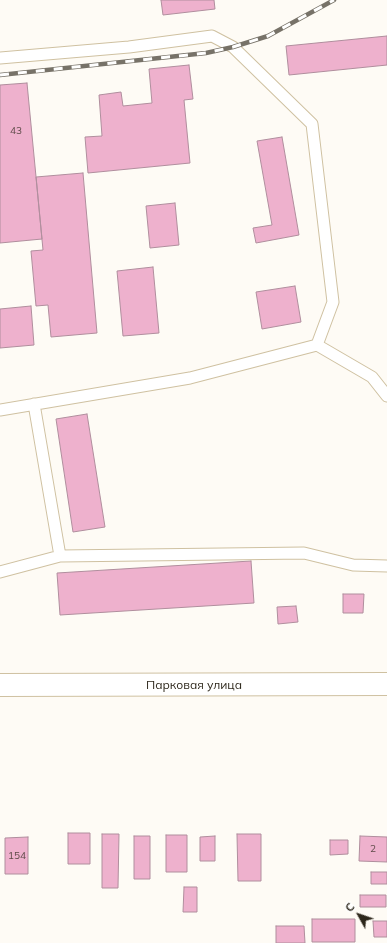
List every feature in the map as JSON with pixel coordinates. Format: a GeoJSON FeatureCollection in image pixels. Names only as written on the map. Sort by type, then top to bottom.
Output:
{"type":"FeatureCollection","features":[{"type":"Feature","properties":{"kind":"main road","name":"Парковая улица"},"geometry":{"type":"LineString","coordinates":[[0,685],[387,684]]}},
{"type":"Feature","properties":{"kind":"lane"},"geometry":{"type":"LineString","coordinates":[[0,58],[129,47],[212,36],[233,47],[312,124],[333,302],[317,345]]}},
{"type":"Feature","properties":{"kind":"lane"},"geometry":{"type":"LineString","coordinates":[[0,410],[190,378],[317,345],[372,377],[387,396]]}},
{"type":"Feature","properties":{"kind":"lane"},"geometry":{"type":"LineString","coordinates":[[34,404],[60,556]]}},
{"type":"Feature","properties":{"kind":"lane"},"geometry":{"type":"LineString","coordinates":[[0,572],[60,556],[304,553],[353,565],[387,566]]}},
{"type":"Feature","properties":{"kind":"building"},"geometry":{"type":"Polygon","coordinates":[[[161,0],[214,0],[215,9],[163,15],[161,0]]]}},
{"type":"Feature","properties":{"kind":"building"},"geometry":{"type":"Polygon","coordinates":[[[387,36],[387,65],[289,75],[286,46],[387,36]]]}},
{"type":"Feature","properties":{"kind":"building"},"geometry":{"type":"Polygon","coordinates":[[[189,65],[193,99],[184,100],[190,163],[88,173],[85,137],[102,136],[99,95],[121,92],[123,106],[152,103],[149,69],[189,65]]]}},
{"type":"Feature","properties":{"kind":"building"},"geometry":{"type":"Polygon","coordinates":[[[27,83],[42,239],[0,243],[0,85],[27,83]]]}},
{"type":"Feature","properties":{"kind":"building"},"geometry":{"type":"Polygon","coordinates":[[[282,137],[299,235],[256,243],[253,228],[272,225],[257,141],[282,137]]]}},
{"type":"Feature","properties":{"kind":"building"},"geometry":{"type":"Polygon","coordinates":[[[83,173],[97,333],[51,337],[48,305],[36,306],[31,251],[43,250],[36,177],[83,173]]]}},
{"type":"Feature","properties":{"kind":"building"},"geometry":{"type":"Polygon","coordinates":[[[175,203],[179,245],[150,248],[146,206],[175,203]]]}},
{"type":"Feature","properties":{"kind":"building"},"geometry":{"type":"Polygon","coordinates":[[[153,267],[159,333],[123,336],[117,271],[153,267]]]}},
{"type":"Feature","properties":{"kind":"building"},"geometry":{"type":"Polygon","coordinates":[[[295,286],[301,322],[262,329],[256,292],[295,286]]]}},
{"type":"Feature","properties":{"kind":"building"},"geometry":{"type":"Polygon","coordinates":[[[31,306],[34,345],[0,348],[0,309],[31,306]]]}},
{"type":"Feature","properties":{"kind":"building"},"geometry":{"type":"Polygon","coordinates":[[[87,414],[105,527],[73,532],[56,419],[87,414]]]}},
{"type":"Feature","properties":{"kind":"building"},"geometry":{"type":"Polygon","coordinates":[[[251,561],[254,603],[60,615],[57,573],[251,561]]]}},
{"type":"Feature","properties":{"kind":"building"},"geometry":{"type":"Polygon","coordinates":[[[343,594],[364,594],[363,613],[343,613],[343,594]]]}},
{"type":"Feature","properties":{"kind":"building"},"geometry":{"type":"Polygon","coordinates":[[[296,606],[298,622],[278,624],[277,607],[296,606]]]}},
{"type":"Feature","properties":{"kind":"building"},"geometry":{"type":"Polygon","coordinates":[[[68,833],[90,833],[90,864],[68,864],[68,833]]]}},
{"type":"Feature","properties":{"kind":"building"},"geometry":{"type":"Polygon","coordinates":[[[102,834],[119,834],[118,888],[102,888],[102,834]]]}},
{"type":"Feature","properties":{"kind":"building"},"geometry":{"type":"Polygon","coordinates":[[[237,834],[261,834],[261,881],[238,881],[237,834]]]}},
{"type":"Feature","properties":{"kind":"building"},"geometry":{"type":"Polygon","coordinates":[[[166,835],[187,835],[187,872],[166,872],[166,835]]]}},
{"type":"Feature","properties":{"kind":"building"},"geometry":{"type":"Polygon","coordinates":[[[134,836],[150,836],[150,879],[134,879],[134,836]]]}},
{"type":"Feature","properties":{"kind":"building"},"geometry":{"type":"Polygon","coordinates":[[[215,836],[215,861],[200,861],[200,837],[215,836]]]}},
{"type":"Feature","properties":{"kind":"building"},"geometry":{"type":"Polygon","coordinates":[[[360,836],[387,837],[387,862],[359,861],[360,836]]]}},
{"type":"Feature","properties":{"kind":"building"},"geometry":{"type":"Polygon","coordinates":[[[28,837],[28,874],[5,874],[5,838],[28,837]]]}},
{"type":"Feature","properties":{"kind":"building"},"geometry":{"type":"Polygon","coordinates":[[[330,840],[348,840],[348,854],[330,855],[330,840]]]}},
{"type":"Feature","properties":{"kind":"building"},"geometry":{"type":"Polygon","coordinates":[[[371,872],[387,872],[387,884],[371,884],[371,872]]]}},
{"type":"Feature","properties":{"kind":"building"},"geometry":{"type":"Polygon","coordinates":[[[184,887],[197,887],[197,912],[183,912],[184,887]]]}},
{"type":"Feature","properties":{"kind":"building"},"geometry":{"type":"Polygon","coordinates":[[[360,895],[386,895],[386,907],[360,907],[360,895]]]}},
{"type":"Feature","properties":{"kind":"building"},"geometry":{"type":"Polygon","coordinates":[[[312,919],[355,919],[355,942],[312,942],[312,919]]]}},
{"type":"Feature","properties":{"kind":"building"},"geometry":{"type":"Polygon","coordinates":[[[373,921],[387,921],[387,937],[374,937],[373,921]]]}},
{"type":"Feature","properties":{"kind":"building"},"geometry":{"type":"Polygon","coordinates":[[[276,926],[304,926],[305,943],[276,943],[276,926]]]}},
{"type":"Feature","properties":{"kind":"railway"},"geometry":{"type":"LineString","coordinates":[[0,75],[206,53],[233,47],[268,36],[334,0]]}}]}
